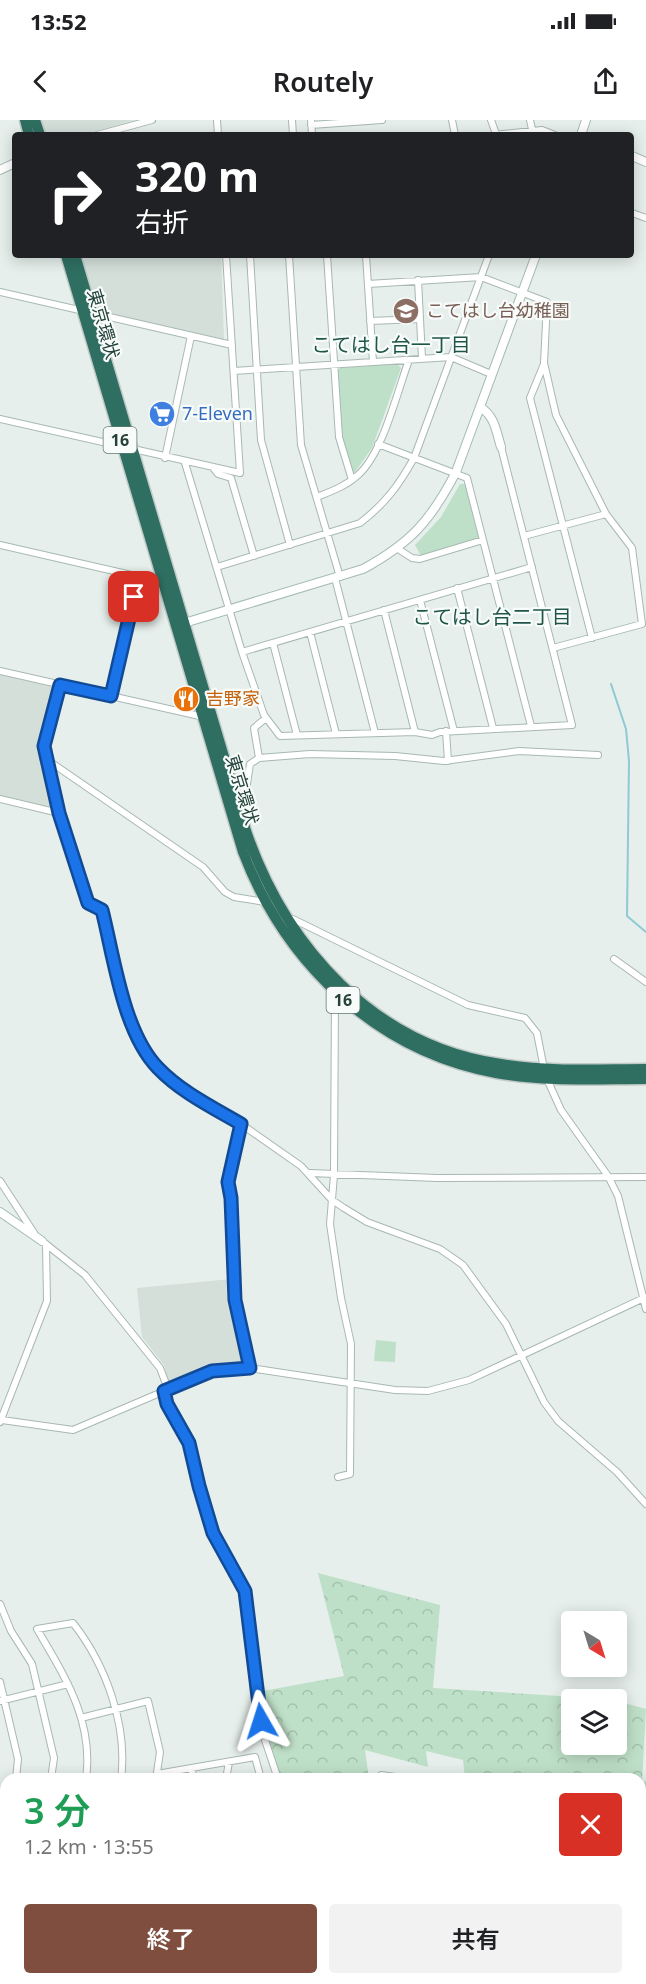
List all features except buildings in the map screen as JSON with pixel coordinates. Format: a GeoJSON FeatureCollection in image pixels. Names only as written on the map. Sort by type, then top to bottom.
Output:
{"type":"FeatureCollection","features":[{"type":"Feature","properties":{"kind":"highway","name":"東京環状"},"geometry":{"type":"LineString","coordinates":[[67,258],[87,313],[208,718],[243,852],[265,902],[299,954],[335,993],[373,1023],[441,1058],[496,1073],[646,1070]]}},
{"type":"Feature","properties":{"kind":"highway","name":"東京環状"},"geometry":{"type":"LineString","coordinates":[[76,258],[87,313]]}},
{"type":"Feature","properties":{"kind":"highway","name":"東京環状"},"geometry":{"type":"LineString","coordinates":[[128,450],[162,582],[180,624]]}},
{"type":"Feature","properties":{"kind":"highway","name":"東京環状"},"geometry":{"type":"LineString","coordinates":[[208,718],[253,853],[286,921],[326,973],[379,1015],[406,1032],[441,1048],[471,1058],[545,1073],[646,1079]]}},
{"type":"Feature","properties":{"kind":"street"},"geometry":{"type":"LineString","coordinates":[[108,132],[152,120]]}},
{"type":"Feature","properties":{"kind":"street"},"geometry":{"type":"LineString","coordinates":[[311,122],[382,120]]}},
{"type":"Feature","properties":{"kind":"street"},"geometry":{"type":"LineString","coordinates":[[0,419],[185,463],[240,473],[226,258]]}},
{"type":"Feature","properties":{"kind":"street"},"geometry":{"type":"LineString","coordinates":[[250,258],[263,453],[290,545]]}},
{"type":"Feature","properties":{"kind":"street"},"geometry":{"type":"LineString","coordinates":[[289,258],[301,445],[327,534],[375,733]]}},
{"type":"Feature","properties":{"kind":"street"},"geometry":{"type":"LineString","coordinates":[[327,258],[339,437],[352,480]]}},
{"type":"Feature","properties":{"kind":"street"},"geometry":{"type":"LineString","coordinates":[[366,258],[373,362]]}},
{"type":"Feature","properties":{"kind":"street"},"geometry":{"type":"LineString","coordinates":[[217,567],[360,523],[379,508],[397,489],[414,458],[488,258]]}},
{"type":"Feature","properties":{"kind":"street"},"geometry":{"type":"LineString","coordinates":[[180,624],[363,569],[398,549],[428,521],[456,472],[535,258]]}},
{"type":"Feature","properties":{"kind":"street"},"geometry":{"type":"LineString","coordinates":[[368,284],[481,277],[547,302],[544,363],[556,415],[606,514],[632,548],[642,624],[553,648]]}},
{"type":"Feature","properties":{"kind":"street"},"geometry":{"type":"LineString","coordinates":[[418,280],[422,358]]}},
{"type":"Feature","properties":{"kind":"street"},"geometry":{"type":"LineString","coordinates":[[0,292],[232,345]]}},
{"type":"Feature","properties":{"kind":"street"},"geometry":{"type":"LineString","coordinates":[[370,321],[420,319]]}},
{"type":"Feature","properties":{"kind":"street"},"geometry":{"type":"LineString","coordinates":[[165,458],[191,336]]}},
{"type":"Feature","properties":{"kind":"street"},"geometry":{"type":"LineString","coordinates":[[234,371],[451,357],[491,374]]}},
{"type":"Feature","properties":{"kind":"street"},"geometry":{"type":"LineString","coordinates":[[317,497],[340,488],[364,468],[378,444],[408,360]]}},
{"type":"Feature","properties":{"kind":"street"},"geometry":{"type":"LineString","coordinates":[[544,363],[530,398],[592,638]]}},
{"type":"Feature","properties":{"kind":"street"},"geometry":{"type":"LineString","coordinates":[[185,463],[242,652],[266,718],[280,736],[415,732],[432,735],[446,731],[572,725],[494,419],[480,406]]}},
{"type":"Feature","properties":{"kind":"street"},"geometry":{"type":"LineString","coordinates":[[378,444],[467,478],[531,726]]}},
{"type":"Feature","properties":{"kind":"street"},"geometry":{"type":"LineString","coordinates":[[214,468],[218,474],[231,478],[254,556]]}},
{"type":"Feature","properties":{"kind":"street"},"geometry":{"type":"LineString","coordinates":[[524,536],[606,514]]}},
{"type":"Feature","properties":{"kind":"street"},"geometry":{"type":"LineString","coordinates":[[398,549],[412,558],[420,559],[483,540]]}},
{"type":"Feature","properties":{"kind":"street"},"geometry":{"type":"LineString","coordinates":[[0,545],[162,582]]}},
{"type":"Feature","properties":{"kind":"street"},"geometry":{"type":"LineString","coordinates":[[242,652],[532,567]]}},
{"type":"Feature","properties":{"kind":"street"},"geometry":{"type":"LineString","coordinates":[[111,696],[139,577]]}},
{"type":"Feature","properties":{"kind":"street"},"geometry":{"type":"LineString","coordinates":[[457,588],[493,728]]}},
{"type":"Feature","properties":{"kind":"street"},"geometry":{"type":"LineString","coordinates":[[420,600],[454,731]]}},
{"type":"Feature","properties":{"kind":"street"},"geometry":{"type":"LineString","coordinates":[[384,610],[415,732]]}},
{"type":"Feature","properties":{"kind":"street"},"geometry":{"type":"LineString","coordinates":[[310,632],[336,734]]}},
{"type":"Feature","properties":{"kind":"street"},"geometry":{"type":"LineString","coordinates":[[273,643],[297,735]]}},
{"type":"Feature","properties":{"kind":"street"},"geometry":{"type":"LineString","coordinates":[[0,671],[208,718]]}},
{"type":"Feature","properties":{"kind":"street"},"geometry":{"type":"LineString","coordinates":[[60,685],[44,746],[59,813],[88,903],[102,910],[127,1007],[145,1050],[156,1066],[177,1085],[241,1124],[310,1173],[332,1200],[367,1222],[440,1249],[463,1265],[506,1324],[544,1402],[558,1421],[617,1472],[646,1504]]}},
{"type":"Feature","properties":{"kind":"street"},"geometry":{"type":"LineString","coordinates":[[259,758],[254,728],[266,718]]}},
{"type":"Feature","properties":{"kind":"street"},"geometry":{"type":"LineString","coordinates":[[446,731],[448,761]]}},
{"type":"Feature","properties":{"kind":"street"},"geometry":{"type":"LineString","coordinates":[[238,807],[245,797],[250,764],[259,758],[331,754],[395,756],[448,761],[519,751],[598,756]]}},
{"type":"Feature","properties":{"kind":"street"},"geometry":{"type":"LineString","coordinates":[[46,759],[202,867],[225,892],[234,897],[265,902]]}},
{"type":"Feature","properties":{"kind":"street"},"geometry":{"type":"LineString","coordinates":[[0,799],[59,813]]}},
{"type":"Feature","properties":{"kind":"street"},"geometry":{"type":"LineString","coordinates":[[286,921],[293,919],[468,1005],[525,1018],[537,1033],[545,1073],[561,1110],[608,1176],[622,1209],[646,1309]]}},
{"type":"Feature","properties":{"kind":"street"},"geometry":{"type":"LineString","coordinates":[[614,959],[646,982]]}},
{"type":"Feature","properties":{"kind":"street"},"geometry":{"type":"LineString","coordinates":[[335,993],[334,1175],[330,1224],[341,1298],[351,1344],[350,1474],[338,1477]]}},
{"type":"Feature","properties":{"kind":"street"},"geometry":{"type":"LineString","coordinates":[[241,1124],[228,1182],[231,1198],[235,1300],[250,1368]]}},
{"type":"Feature","properties":{"kind":"street"},"geometry":{"type":"LineString","coordinates":[[310,1173],[436,1178],[646,1177]]}},
{"type":"Feature","properties":{"kind":"street"},"geometry":{"type":"LineString","coordinates":[[0,1181],[42,1241],[47,1301],[1,1421],[73,1430],[212,1371],[250,1368],[395,1390],[428,1391],[469,1380],[644,1298]]}},
{"type":"Feature","properties":{"kind":"street"},"geometry":{"type":"LineString","coordinates":[[0,1212],[85,1275],[113,1313],[131,1330],[160,1368],[167,1404],[189,1443],[213,1533],[245,1591],[264,1737],[276,1773]]}},
{"type":"Feature","properties":{"kind":"street"},"geometry":{"type":"LineString","coordinates":[[0,1604],[11,1631],[32,1664],[54,1758],[52,1773]]}},
{"type":"Feature","properties":{"kind":"street"},"geometry":{"type":"LineString","coordinates":[[87,1773],[89,1756],[76,1697],[38,1629],[72,1623],[108,1684],[125,1753],[122,1773]]}},
{"type":"Feature","properties":{"kind":"street"},"geometry":{"type":"LineString","coordinates":[[0,1682],[2,1701],[18,1759],[17,1773]]}},
{"type":"Feature","properties":{"kind":"street"},"geometry":{"type":"LineString","coordinates":[[2,1701],[69,1684]]}},
{"type":"Feature","properties":{"kind":"street"},"geometry":{"type":"LineString","coordinates":[[81,1718],[148,1701],[160,1752],[156,1773]]}},
{"type":"Feature","properties":{"kind":"street"},"geometry":{"type":"LineString","coordinates":[[170,1773],[255,1757],[259,1773]]}},
{"type":"Feature","properties":{"kind":"street"},"geometry":{"type":"LineString","coordinates":[[227,1773],[229,1762]]}},
{"type":"Feature","properties":{"kind":"street"},"geometry":{"type":"LineString","coordinates":[[192,1773],[193,1768]]}},
{"type":"Feature","properties":{"kind":"shaded area"},"geometry":{"type":"Polygon","coordinates":[[[40,120],[134,120],[92,132],[43,132],[40,120]]]}},
{"type":"Feature","properties":{"kind":"shaded area"},"geometry":{"type":"Polygon","coordinates":[[[81,258],[221,258],[224,339],[97,311],[81,258]]]}},
{"type":"Feature","properties":{"kind":"shaded area"},"geometry":{"type":"Polygon","coordinates":[[[0,674],[51,686],[55,692],[40,748],[54,809],[0,796],[0,674]]]}},
{"type":"Feature","properties":{"kind":"shaded area"},"geometry":{"type":"Polygon","coordinates":[[[231,1279],[244,1363],[206,1367],[169,1384],[164,1365],[142,1337],[137,1288],[231,1279]]]}},
{"type":"Feature","properties":{"kind":"green space"},"geometry":{"type":"Polygon","coordinates":[[[397,364],[401,368],[372,448],[355,472],[352,472],[341,435],[336,372],[340,368],[397,364]]]}},
{"type":"Feature","properties":{"kind":"green space"},"geometry":{"type":"Polygon","coordinates":[[[460,484],[465,484],[479,536],[476,540],[421,556],[415,545],[441,517],[460,484]]]}},
{"type":"Feature","properties":{"kind":"green space"},"geometry":{"type":"Polygon","coordinates":[[[376,1340],[396,1342],[395,1362],[374,1361],[376,1340]]]}},
{"type":"Feature","properties":{"kind":"green space"},"geometry":{"type":"Polygon","coordinates":[[[318,1573],[440,1605],[433,1688],[561,1696],[561,1755],[627,1755],[627,1704],[646,1709],[643,1773],[464,1773],[463,1760],[426,1751],[428,1767],[365,1750],[368,1773],[274,1773],[263,1691],[344,1676],[318,1573]]]}},
{"type":"Feature","properties":{"kind":"waterway"},"geometry":{"type":"LineString","coordinates":[[611,684],[626,729],[629,761],[627,916],[646,932]]}},
{"type":"Feature","properties":{"kind":"place","name":"こてはし台幼稚園"},"geometry":{"type":"Point","coordinates":[406,311]}},
{"type":"Feature","properties":{"kind":"place","name":"7-Eleven"},"geometry":{"type":"Point","coordinates":[162,414]}},
{"type":"Feature","properties":{"kind":"place","name":"吉野家"},"geometry":{"type":"Point","coordinates":[186,699]}},
{"type":"Feature","properties":{"kind":"district","name":"こてはし台一丁目"},"geometry":{"type":"Point","coordinates":[391,345]}},
{"type":"Feature","properties":{"kind":"district","name":"こてはし台二丁目"},"geometry":{"type":"Point","coordinates":[492,617]}},
{"type":"Feature","properties":{"kind":"route"},"geometry":{"type":"LineString","coordinates":[[134,597],[111,696],[60,685],[44,746],[59,813],[88,903],[102,910],[135,1031],[156,1066],[169,1079],[186,1092],[241,1124],[228,1182],[231,1198],[235,1300],[250,1368],[212,1371],[164,1391],[167,1404],[189,1443],[213,1533],[245,1591],[252,1633],[261,1721]]}}]}
